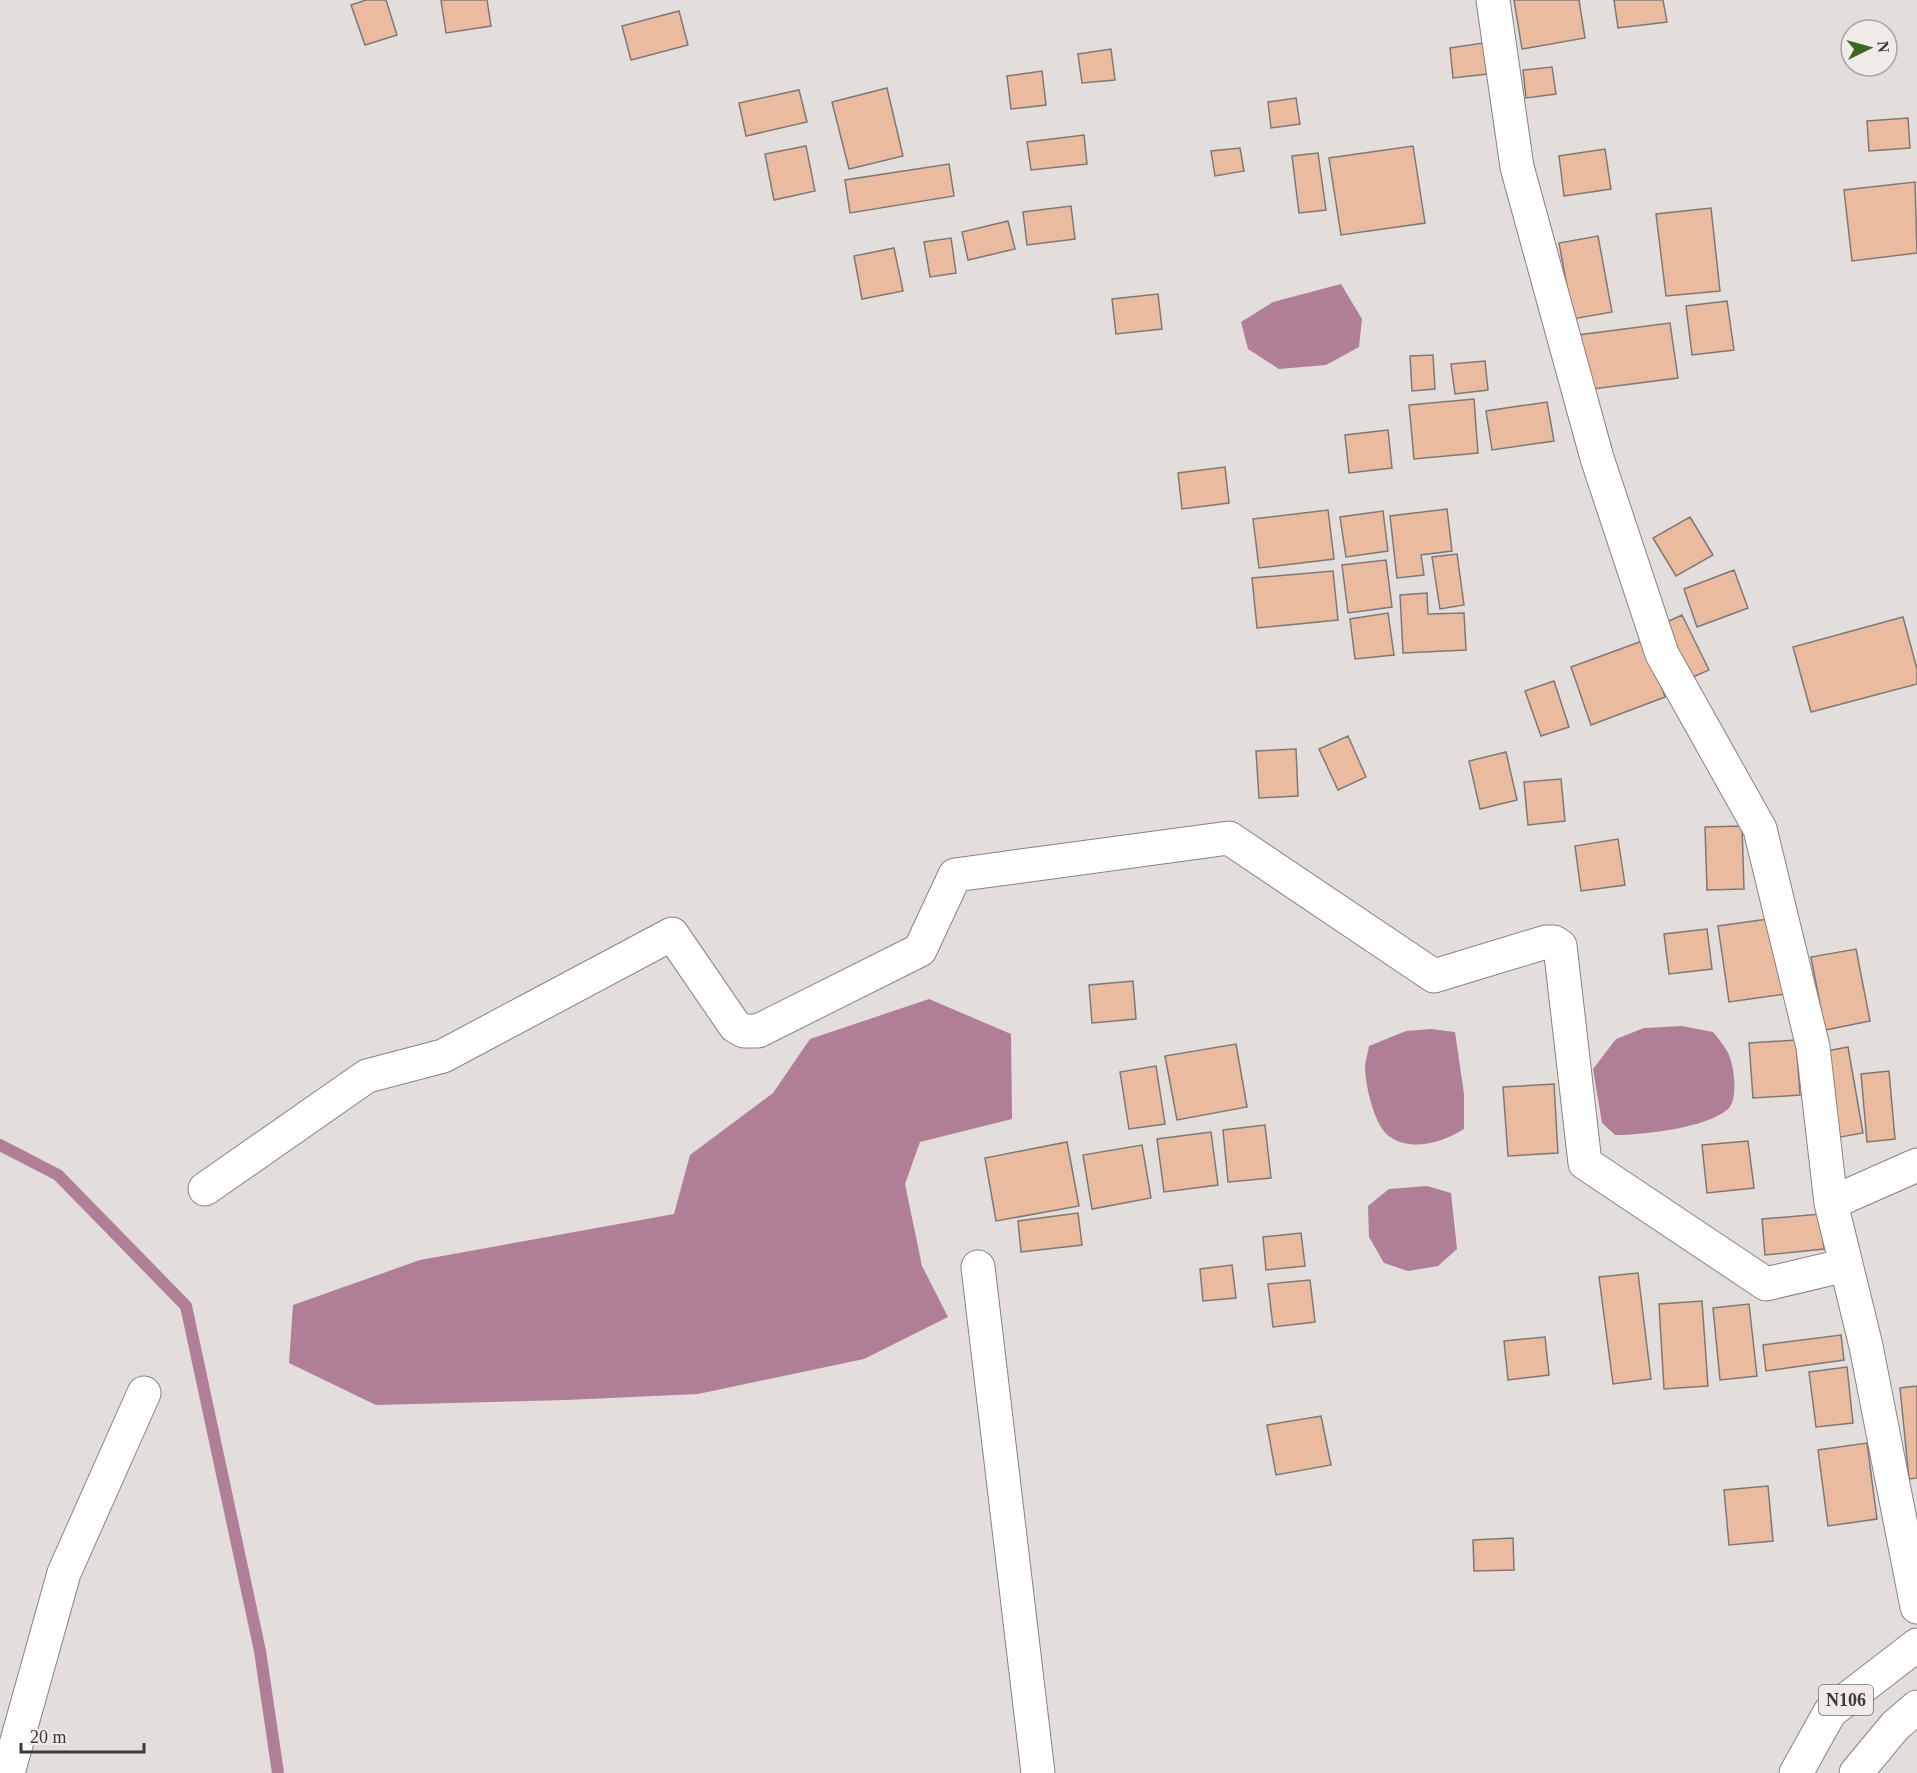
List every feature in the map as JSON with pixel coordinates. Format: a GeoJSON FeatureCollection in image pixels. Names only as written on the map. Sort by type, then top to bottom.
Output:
{"type":"FeatureCollection","features":[{"type":"Feature","properties":{"kind":"main road"},"geometry":{"type":"LineString","coordinates":[[1493,0],[1517,166],[1597,458],[1662,654],[1760,829],[1813,1047],[1832,1203],[1866,1346],[1917,1607]]}},
{"type":"Feature","properties":{"kind":"main road"},"geometry":{"type":"LineString","coordinates":[[205,1189],[367,1076],[442,1056],[672,934],[735,1026],[744,1031],[758,1031],[920,950],[955,875],[1229,838],[1434,976],[1546,942],[1554,942],[1560,946],[1585,1163],[1766,1284],[1846,1265]]}},
{"type":"Feature","properties":{"kind":"main road"},"geometry":{"type":"LineString","coordinates":[[1832,1203],[1917,1165]]}},
{"type":"Feature","properties":{"kind":"main road"},"geometry":{"type":"LineString","coordinates":[[978,1267],[1038,1773]]}},
{"type":"Feature","properties":{"kind":"main road"},"geometry":{"type":"LineString","coordinates":[[8,1773],[64,1573],[144,1393]]}},
{"type":"Feature","properties":{"kind":"main road","name":"N106"},"geometry":{"type":"LineString","coordinates":[[1796,1773],[1830,1712],[1917,1645]]}},
{"type":"Feature","properties":{"kind":"main road","name":"N106"},"geometry":{"type":"LineString","coordinates":[[1856,1773],[1895,1726],[1917,1707]]}},
{"type":"Feature","properties":{"kind":"shaded area"},"geometry":{"type":"Polygon","coordinates":[[[1341,284],[1362,319],[1359,347],[1326,365],[1279,369],[1248,349],[1241,322],[1273,302],[1341,284]]]}},
{"type":"Feature","properties":{"kind":"shaded area"},"geometry":{"type":"Polygon","coordinates":[[[929,999],[1011,1034],[1012,1119],[920,1142],[905,1184],[922,1266],[948,1317],[864,1359],[698,1394],[376,1405],[289,1363],[293,1305],[420,1260],[674,1214],[690,1155],[773,1093],[810,1039],[929,999]]]}},
{"type":"Feature","properties":{"kind":"shaded area"},"geometry":{"type":"Polygon","coordinates":[[[1682,1026],[1713,1032],[1730,1056],[1734,1089],[1728,1109],[1718,1116],[1690,1126],[1642,1134],[1615,1135],[1602,1123],[1593,1069],[1616,1039],[1644,1028],[1682,1026]]]}},
{"type":"Feature","properties":{"kind":"shaded area"},"geometry":{"type":"Polygon","coordinates":[[[1431,1029],[1455,1032],[1464,1094],[1464,1129],[1428,1144],[1408,1144],[1390,1137],[1379,1124],[1369,1096],[1366,1060],[1369,1046],[1406,1031],[1431,1029]]]}},
{"type":"Feature","properties":{"kind":"shaded area"},"geometry":{"type":"Polygon","coordinates":[[[1427,1186],[1451,1193],[1457,1249],[1438,1266],[1408,1271],[1384,1263],[1369,1237],[1368,1206],[1389,1189],[1427,1186]]]}},
{"type":"Feature","properties":{"kind":"building"},"geometry":{"type":"Polygon","coordinates":[[[366,0],[386,0],[397,35],[365,45],[351,5],[366,0]]]}},
{"type":"Feature","properties":{"kind":"building"},"geometry":{"type":"Polygon","coordinates":[[[441,0],[487,0],[491,26],[446,33],[441,0]]]}},
{"type":"Feature","properties":{"kind":"building"},"geometry":{"type":"Polygon","coordinates":[[[1514,0],[1579,0],[1585,38],[1522,49],[1514,0]]]}},
{"type":"Feature","properties":{"kind":"building"},"geometry":{"type":"Polygon","coordinates":[[[1614,0],[1663,0],[1667,22],[1618,28],[1614,0]]]}},
{"type":"Feature","properties":{"kind":"building"},"geometry":{"type":"Polygon","coordinates":[[[679,11],[688,45],[631,60],[622,26],[679,11]]]}},
{"type":"Feature","properties":{"kind":"building"},"geometry":{"type":"Polygon","coordinates":[[[1483,43],[1487,74],[1453,78],[1450,48],[1483,43]]]}},
{"type":"Feature","properties":{"kind":"building"},"geometry":{"type":"Polygon","coordinates":[[[1111,49],[1115,80],[1082,83],[1078,54],[1111,49]]]}},
{"type":"Feature","properties":{"kind":"building"},"geometry":{"type":"Polygon","coordinates":[[[1552,67],[1556,94],[1526,98],[1523,70],[1552,67]]]}},
{"type":"Feature","properties":{"kind":"building"},"geometry":{"type":"Polygon","coordinates":[[[1042,71],[1046,105],[1011,109],[1007,76],[1042,71]]]}},
{"type":"Feature","properties":{"kind":"building"},"geometry":{"type":"Polygon","coordinates":[[[887,88],[903,156],[849,169],[832,102],[887,88]]]}},
{"type":"Feature","properties":{"kind":"building"},"geometry":{"type":"Polygon","coordinates":[[[799,90],[807,122],[746,136],[739,103],[799,90]]]}},
{"type":"Feature","properties":{"kind":"building"},"geometry":{"type":"Polygon","coordinates":[[[1296,98],[1300,124],[1271,128],[1268,102],[1296,98]]]}},
{"type":"Feature","properties":{"kind":"building"},"geometry":{"type":"Polygon","coordinates":[[[1908,118],[1910,148],[1869,151],[1867,121],[1908,118]]]}},
{"type":"Feature","properties":{"kind":"building"},"geometry":{"type":"Polygon","coordinates":[[[1084,135],[1087,164],[1031,170],[1027,142],[1084,135]]]}},
{"type":"Feature","properties":{"kind":"building"},"geometry":{"type":"Polygon","coordinates":[[[806,146],[815,191],[774,200],[765,154],[806,146]]]}},
{"type":"Feature","properties":{"kind":"building"},"geometry":{"type":"Polygon","coordinates":[[[1413,146],[1425,223],[1341,235],[1329,158],[1413,146]]]}},
{"type":"Feature","properties":{"kind":"building"},"geometry":{"type":"Polygon","coordinates":[[[1240,148],[1244,171],[1215,176],[1211,151],[1240,148]]]}},
{"type":"Feature","properties":{"kind":"building"},"geometry":{"type":"Polygon","coordinates":[[[1605,149],[1611,189],[1564,196],[1559,156],[1605,149]]]}},
{"type":"Feature","properties":{"kind":"building"},"geometry":{"type":"Polygon","coordinates":[[[1318,153],[1326,210],[1299,213],[1292,156],[1318,153]]]}},
{"type":"Feature","properties":{"kind":"building"},"geometry":{"type":"Polygon","coordinates":[[[949,164],[954,196],[850,213],[845,180],[949,164]]]}},
{"type":"Feature","properties":{"kind":"building"},"geometry":{"type":"Polygon","coordinates":[[[1915,182],[1917,253],[1852,261],[1844,190],[1915,182]]]}},
{"type":"Feature","properties":{"kind":"building"},"geometry":{"type":"Polygon","coordinates":[[[1071,206],[1075,239],[1027,245],[1023,212],[1071,206]]]}},
{"type":"Feature","properties":{"kind":"building"},"geometry":{"type":"Polygon","coordinates":[[[1711,208],[1720,291],[1666,296],[1656,214],[1711,208]]]}},
{"type":"Feature","properties":{"kind":"building"},"geometry":{"type":"Polygon","coordinates":[[[1008,221],[1015,249],[968,260],[962,232],[1008,221]]]}},
{"type":"Feature","properties":{"kind":"building"},"geometry":{"type":"Polygon","coordinates":[[[1598,236],[1612,312],[1573,319],[1559,243],[1598,236]]]}},
{"type":"Feature","properties":{"kind":"building"},"geometry":{"type":"Polygon","coordinates":[[[951,238],[956,273],[930,277],[924,242],[951,238]]]}},
{"type":"Feature","properties":{"kind":"building"},"geometry":{"type":"Polygon","coordinates":[[[894,248],[903,291],[862,299],[854,256],[894,248]]]}},
{"type":"Feature","properties":{"kind":"building"},"geometry":{"type":"Polygon","coordinates":[[[1158,294],[1162,329],[1116,334],[1112,299],[1158,294]]]}},
{"type":"Feature","properties":{"kind":"building"},"geometry":{"type":"Polygon","coordinates":[[[1727,301],[1734,350],[1692,355],[1686,306],[1727,301]]]}},
{"type":"Feature","properties":{"kind":"building"},"geometry":{"type":"Polygon","coordinates":[[[1670,323],[1678,378],[1585,390],[1578,335],[1670,323]]]}},
{"type":"Feature","properties":{"kind":"building"},"geometry":{"type":"Polygon","coordinates":[[[1433,355],[1435,389],[1412,391],[1410,356],[1433,355]]]}},
{"type":"Feature","properties":{"kind":"building"},"geometry":{"type":"Polygon","coordinates":[[[1485,361],[1488,390],[1455,394],[1451,364],[1485,361]]]}},
{"type":"Feature","properties":{"kind":"building"},"geometry":{"type":"Polygon","coordinates":[[[1474,399],[1478,453],[1414,459],[1409,405],[1474,399]]]}},
{"type":"Feature","properties":{"kind":"building"},"geometry":{"type":"Polygon","coordinates":[[[1547,402],[1554,441],[1492,450],[1486,411],[1547,402]]]}},
{"type":"Feature","properties":{"kind":"building"},"geometry":{"type":"Polygon","coordinates":[[[1388,430],[1392,468],[1349,473],[1345,435],[1388,430]]]}},
{"type":"Feature","properties":{"kind":"building"},"geometry":{"type":"Polygon","coordinates":[[[1225,467],[1229,503],[1182,509],[1178,473],[1225,467]]]}},
{"type":"Feature","properties":{"kind":"building"},"geometry":{"type":"Polygon","coordinates":[[[1447,509],[1452,551],[1421,555],[1424,575],[1397,578],[1390,516],[1447,509]]]}},
{"type":"Feature","properties":{"kind":"building"},"geometry":{"type":"Polygon","coordinates":[[[1328,510],[1334,559],[1259,568],[1253,519],[1328,510]]]}},
{"type":"Feature","properties":{"kind":"building"},"geometry":{"type":"Polygon","coordinates":[[[1383,511],[1388,551],[1346,557],[1340,517],[1383,511]]]}},
{"type":"Feature","properties":{"kind":"building"},"geometry":{"type":"Polygon","coordinates":[[[1690,517],[1713,555],[1676,576],[1653,538],[1690,517]]]}},
{"type":"Feature","properties":{"kind":"building"},"geometry":{"type":"Polygon","coordinates":[[[1457,554],[1464,605],[1440,609],[1432,557],[1457,554]]]}},
{"type":"Feature","properties":{"kind":"building"},"geometry":{"type":"Polygon","coordinates":[[[1386,560],[1392,607],[1348,613],[1342,565],[1386,560]]]}},
{"type":"Feature","properties":{"kind":"building"},"geometry":{"type":"Polygon","coordinates":[[[1734,570],[1748,608],[1697,627],[1684,589],[1734,570]]]}},
{"type":"Feature","properties":{"kind":"building"},"geometry":{"type":"Polygon","coordinates":[[[1333,571],[1338,620],[1257,628],[1252,578],[1333,571]]]}},
{"type":"Feature","properties":{"kind":"building"},"geometry":{"type":"Polygon","coordinates":[[[1427,593],[1428,614],[1464,613],[1466,650],[1403,653],[1400,595],[1427,593]]]}},
{"type":"Feature","properties":{"kind":"building"},"geometry":{"type":"Polygon","coordinates":[[[1388,613],[1394,655],[1355,659],[1350,619],[1388,613]]]}},
{"type":"Feature","properties":{"kind":"building"},"geometry":{"type":"Polygon","coordinates":[[[1682,615],[1709,670],[1686,680],[1660,625],[1682,615]]]}},
{"type":"Feature","properties":{"kind":"building"},"geometry":{"type":"Polygon","coordinates":[[[1903,617],[1917,669],[1917,684],[1811,712],[1793,647],[1903,617]]]}},
{"type":"Feature","properties":{"kind":"building"},"geometry":{"type":"Polygon","coordinates":[[[1645,640],[1665,697],[1591,725],[1571,667],[1645,640]]]}},
{"type":"Feature","properties":{"kind":"building"},"geometry":{"type":"Polygon","coordinates":[[[1554,681],[1569,727],[1541,736],[1525,691],[1554,681]]]}},
{"type":"Feature","properties":{"kind":"building"},"geometry":{"type":"Polygon","coordinates":[[[1348,736],[1366,777],[1338,790],[1319,749],[1348,736]]]}},
{"type":"Feature","properties":{"kind":"building"},"geometry":{"type":"Polygon","coordinates":[[[1296,749],[1298,796],[1259,798],[1256,751],[1296,749]]]}},
{"type":"Feature","properties":{"kind":"building"},"geometry":{"type":"Polygon","coordinates":[[[1506,752],[1517,800],[1480,809],[1469,761],[1506,752]]]}},
{"type":"Feature","properties":{"kind":"building"},"geometry":{"type":"Polygon","coordinates":[[[1561,779],[1565,821],[1528,825],[1524,782],[1561,779]]]}},
{"type":"Feature","properties":{"kind":"building"},"geometry":{"type":"Polygon","coordinates":[[[1742,826],[1744,889],[1707,890],[1705,827],[1742,826]]]}},
{"type":"Feature","properties":{"kind":"building"},"geometry":{"type":"Polygon","coordinates":[[[1618,839],[1625,885],[1581,891],[1575,846],[1618,839]]]}},
{"type":"Feature","properties":{"kind":"building"},"geometry":{"type":"Polygon","coordinates":[[[1775,918],[1785,994],[1729,1002],[1718,926],[1775,918]]]}},
{"type":"Feature","properties":{"kind":"building"},"geometry":{"type":"Polygon","coordinates":[[[1707,929],[1712,969],[1669,974],[1664,934],[1707,929]]]}},
{"type":"Feature","properties":{"kind":"building"},"geometry":{"type":"Polygon","coordinates":[[[1856,949],[1870,1021],[1825,1030],[1811,957],[1856,949]]]}},
{"type":"Feature","properties":{"kind":"building"},"geometry":{"type":"Polygon","coordinates":[[[1133,981],[1136,1019],[1092,1023],[1089,985],[1133,981]]]}},
{"type":"Feature","properties":{"kind":"building"},"geometry":{"type":"Polygon","coordinates":[[[1796,1040],[1800,1095],[1753,1098],[1749,1043],[1796,1040]]]}},
{"type":"Feature","properties":{"kind":"building"},"geometry":{"type":"Polygon","coordinates":[[[1236,1044],[1247,1107],[1177,1120],[1165,1056],[1236,1044]]]}},
{"type":"Feature","properties":{"kind":"building"},"geometry":{"type":"Polygon","coordinates":[[[1848,1047],[1863,1133],[1835,1138],[1821,1052],[1848,1047]]]}},
{"type":"Feature","properties":{"kind":"building"},"geometry":{"type":"Polygon","coordinates":[[[1156,1066],[1165,1124],[1129,1129],[1120,1072],[1156,1066]]]}},
{"type":"Feature","properties":{"kind":"building"},"geometry":{"type":"Polygon","coordinates":[[[1889,1071],[1895,1139],[1867,1142],[1861,1074],[1889,1071]]]}},
{"type":"Feature","properties":{"kind":"building"},"geometry":{"type":"Polygon","coordinates":[[[1554,1084],[1558,1153],[1508,1156],[1503,1087],[1554,1084]]]}},
{"type":"Feature","properties":{"kind":"building"},"geometry":{"type":"Polygon","coordinates":[[[1265,1125],[1271,1178],[1228,1182],[1223,1130],[1265,1125]]]}},
{"type":"Feature","properties":{"kind":"building"},"geometry":{"type":"Polygon","coordinates":[[[1211,1132],[1218,1185],[1164,1192],[1157,1139],[1211,1132]]]}},
{"type":"Feature","properties":{"kind":"building"},"geometry":{"type":"Polygon","coordinates":[[[1748,1141],[1754,1188],[1707,1193],[1702,1145],[1748,1141]]]}},
{"type":"Feature","properties":{"kind":"building"},"geometry":{"type":"Polygon","coordinates":[[[1067,1142],[1079,1206],[996,1221],[985,1158],[1067,1142]]]}},
{"type":"Feature","properties":{"kind":"building"},"geometry":{"type":"Polygon","coordinates":[[[1142,1145],[1151,1198],[1092,1209],[1083,1155],[1142,1145]]]}},
{"type":"Feature","properties":{"kind":"building"},"geometry":{"type":"Polygon","coordinates":[[[1078,1213],[1082,1245],[1021,1252],[1018,1221],[1078,1213]]]}},
{"type":"Feature","properties":{"kind":"building"},"geometry":{"type":"Polygon","coordinates":[[[1821,1214],[1824,1249],[1765,1255],[1762,1219],[1821,1214]]]}},
{"type":"Feature","properties":{"kind":"building"},"geometry":{"type":"Polygon","coordinates":[[[1301,1233],[1305,1266],[1266,1270],[1263,1237],[1301,1233]]]}},
{"type":"Feature","properties":{"kind":"building"},"geometry":{"type":"Polygon","coordinates":[[[1232,1265],[1236,1298],[1203,1301],[1200,1269],[1232,1265]]]}},
{"type":"Feature","properties":{"kind":"building"},"geometry":{"type":"Polygon","coordinates":[[[1638,1273],[1651,1379],[1613,1384],[1599,1277],[1638,1273]]]}},
{"type":"Feature","properties":{"kind":"building"},"geometry":{"type":"Polygon","coordinates":[[[1310,1280],[1315,1322],[1273,1327],[1268,1284],[1310,1280]]]}},
{"type":"Feature","properties":{"kind":"building"},"geometry":{"type":"Polygon","coordinates":[[[1702,1301],[1708,1386],[1664,1389],[1659,1304],[1702,1301]]]}},
{"type":"Feature","properties":{"kind":"building"},"geometry":{"type":"Polygon","coordinates":[[[1749,1304],[1757,1376],[1720,1380],[1713,1308],[1749,1304]]]}},
{"type":"Feature","properties":{"kind":"building"},"geometry":{"type":"Polygon","coordinates":[[[1841,1335],[1844,1360],[1766,1371],[1763,1345],[1841,1335]]]}},
{"type":"Feature","properties":{"kind":"building"},"geometry":{"type":"Polygon","coordinates":[[[1545,1337],[1549,1375],[1508,1380],[1504,1341],[1545,1337]]]}},
{"type":"Feature","properties":{"kind":"building"},"geometry":{"type":"Polygon","coordinates":[[[1847,1367],[1853,1423],[1816,1427],[1809,1372],[1847,1367]]]}},
{"type":"Feature","properties":{"kind":"building"},"geometry":{"type":"Polygon","coordinates":[[[1917,1386],[1917,1478],[1909,1479],[1900,1388],[1917,1386]]]}},
{"type":"Feature","properties":{"kind":"building"},"geometry":{"type":"Polygon","coordinates":[[[1321,1416],[1331,1465],[1276,1475],[1267,1425],[1321,1416]]]}},
{"type":"Feature","properties":{"kind":"building"},"geometry":{"type":"Polygon","coordinates":[[[1867,1443],[1877,1519],[1828,1526],[1818,1450],[1867,1443]]]}},
{"type":"Feature","properties":{"kind":"building"},"geometry":{"type":"Polygon","coordinates":[[[1768,1486],[1773,1541],[1729,1545],[1724,1490],[1768,1486]]]}},
{"type":"Feature","properties":{"kind":"building"},"geometry":{"type":"Polygon","coordinates":[[[1513,1538],[1514,1570],[1474,1571],[1473,1540],[1513,1538]]]}},
{"type":"Feature","properties":{"kind":"waterway"},"geometry":{"type":"LineString","coordinates":[[0,1145],[58,1175],[186,1306],[260,1651],[278,1773]]}}]}
